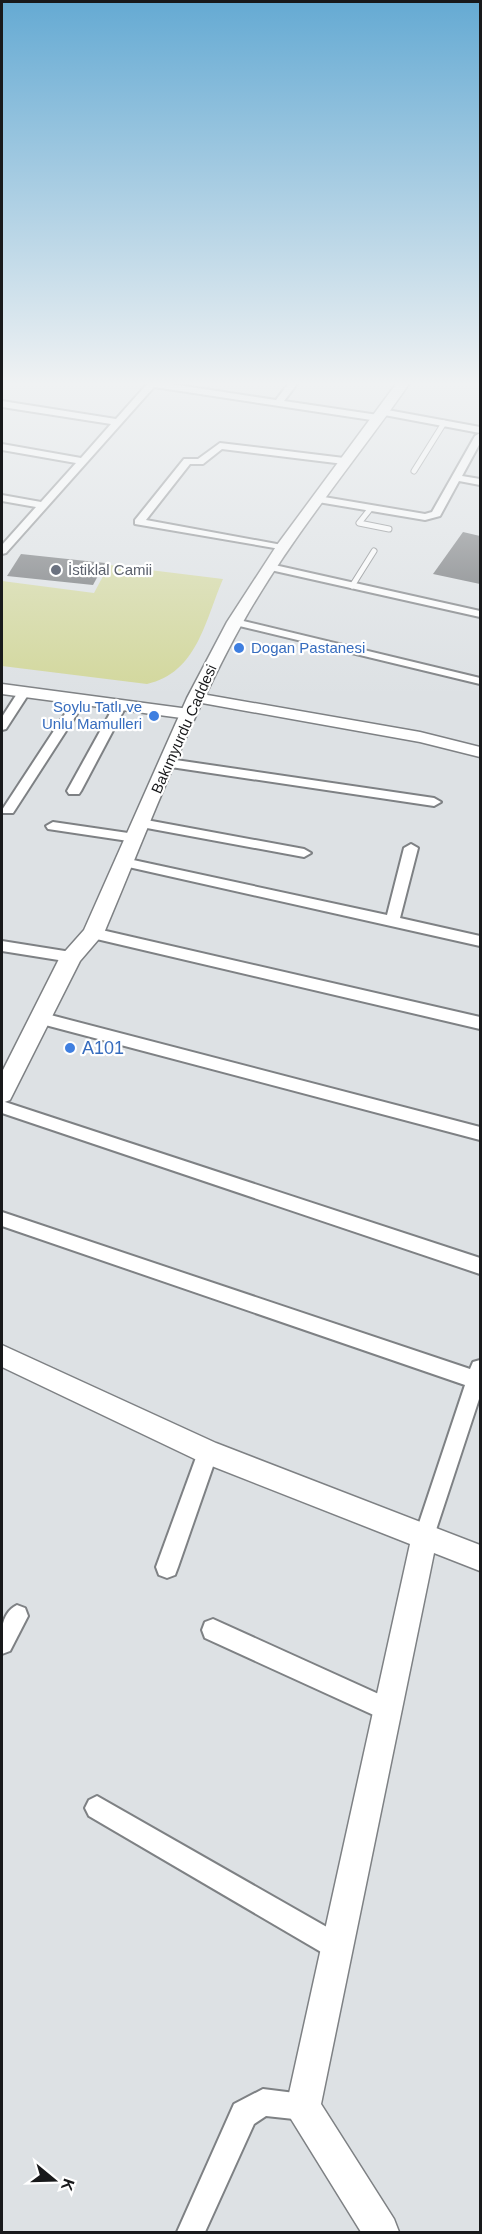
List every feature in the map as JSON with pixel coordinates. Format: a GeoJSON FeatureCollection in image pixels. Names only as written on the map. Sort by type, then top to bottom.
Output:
{"type":"FeatureCollection","features":[{"type":"Feature","properties":{"kind":"main road","name":"Bakımyurdu Caddesi"},"geometry":{"type":"LineString","coordinates":[[2,1094],[70,957],[93,933],[193,706],[235,622],[282,548],[325,488]]}},
{"type":"Feature","properties":{"kind":"street"},"geometry":{"type":"LineString","coordinates":[[2,551],[58,488]]}},
{"type":"Feature","properties":{"kind":"street"},"geometry":{"type":"LineString","coordinates":[[166,488],[139,522],[282,548]]}},
{"type":"Feature","properties":{"kind":"street"},"geometry":{"type":"LineString","coordinates":[[318,499],[425,517],[436,514],[450,488]]}},
{"type":"Feature","properties":{"kind":"street"},"geometry":{"type":"LineString","coordinates":[[2,498],[43,505]]}},
{"type":"Feature","properties":{"kind":"street"},"geometry":{"type":"LineString","coordinates":[[270,567],[480,614]]}},
{"type":"Feature","properties":{"kind":"street"},"geometry":{"type":"LineString","coordinates":[[235,622],[480,681]]}},
{"type":"Feature","properties":{"kind":"street"},"geometry":{"type":"LineString","coordinates":[[2,689],[120,706],[193,706],[420,737],[480,752]]}},
{"type":"Feature","properties":{"kind":"street"},"geometry":{"type":"LineString","coordinates":[[2,726],[24,692]]}},
{"type":"Feature","properties":{"kind":"street"},"geometry":{"type":"LineString","coordinates":[[8,810],[80,700]]}},
{"type":"Feature","properties":{"kind":"street"},"geometry":{"type":"LineString","coordinates":[[74,791],[120,706]]}},
{"type":"Feature","properties":{"kind":"street"},"geometry":{"type":"LineString","coordinates":[[169,763],[434,802]]}},
{"type":"Feature","properties":{"kind":"street"},"geometry":{"type":"LineString","coordinates":[[53,826],[138,830],[304,854]]}},
{"type":"Feature","properties":{"kind":"street"},"geometry":{"type":"LineString","coordinates":[[392,923],[411,848]]}},
{"type":"Feature","properties":{"kind":"street"},"geometry":{"type":"LineString","coordinates":[[124,862],[392,923],[480,937]]}},
{"type":"Feature","properties":{"kind":"street"},"geometry":{"type":"LineString","coordinates":[[93,933],[480,1023]]}},
{"type":"Feature","properties":{"kind":"street"},"geometry":{"type":"LineString","coordinates":[[2,946],[70,957]]}},
{"type":"Feature","properties":{"kind":"street"},"geometry":{"type":"LineString","coordinates":[[39,1018],[480,1134]]}},
{"type":"Feature","properties":{"kind":"street"},"geometry":{"type":"LineString","coordinates":[[2,1107],[480,1266]]}},
{"type":"Feature","properties":{"kind":"street"},"geometry":{"type":"LineString","coordinates":[[2,1219],[478,1374],[425,1535],[386,1709],[303,2107],[381,2232]]}},
{"type":"Feature","properties":{"kind":"street"},"geometry":{"type":"LineString","coordinates":[[2,1356],[208,1452],[480,1558]]}},
{"type":"Feature","properties":{"kind":"street"},"geometry":{"type":"LineString","coordinates":[[167,1567],[208,1452]]}},
{"type":"Feature","properties":{"kind":"street"},"geometry":{"type":"LineString","coordinates":[[2,1643],[17,1616]]}},
{"type":"Feature","properties":{"kind":"street"},"geometry":{"type":"LineString","coordinates":[[213,1630],[386,1709]]}},
{"type":"Feature","properties":{"kind":"street"},"geometry":{"type":"LineString","coordinates":[[98,1808],[337,1947]]}},
{"type":"Feature","properties":{"kind":"street"},"geometry":{"type":"LineString","coordinates":[[191,2232],[244,2114],[263,2102],[303,2107]]}},
{"type":"Feature","properties":{"kind":"lane"},"geometry":{"type":"LineString","coordinates":[[370,508],[359,523],[389,529]]}},
{"type":"Feature","properties":{"kind":"lane"},"geometry":{"type":"LineString","coordinates":[[352,586],[374,551]]}},
{"type":"Feature","properties":{"kind":"green space"},"geometry":{"type":"Polygon","coordinates":[[[109,565],[223,579],[197,643],[177,669],[164,678],[147,684],[2,666],[2,581],[94,593],[109,565]]]}},
{"type":"Feature","properties":{"kind":"building"},"geometry":{"type":"Polygon","coordinates":[[[463,532],[480,536],[480,584],[433,574],[463,532]]]}},
{"type":"Feature","properties":{"kind":"building","name":"İstiklal Camii"},"geometry":{"type":"Polygon","coordinates":[[[21,554],[105,563],[93,585],[7,576],[21,554]]]}},
{"type":"Feature","properties":{"kind":"place","name":"İstiklal Camii"},"geometry":{"type":"Point","coordinates":[56,570]}},
{"type":"Feature","properties":{"kind":"place","name":"Dogan Pastanesi"},"geometry":{"type":"Point","coordinates":[239,648]}},
{"type":"Feature","properties":{"kind":"place","name":"Soylu Tatlı ve Unlu Mamulleri"},"geometry":{"type":"Point","coordinates":[154,716]}},
{"type":"Feature","properties":{"kind":"place","name":"A101"},"geometry":{"type":"Point","coordinates":[70,1048]}}]}
